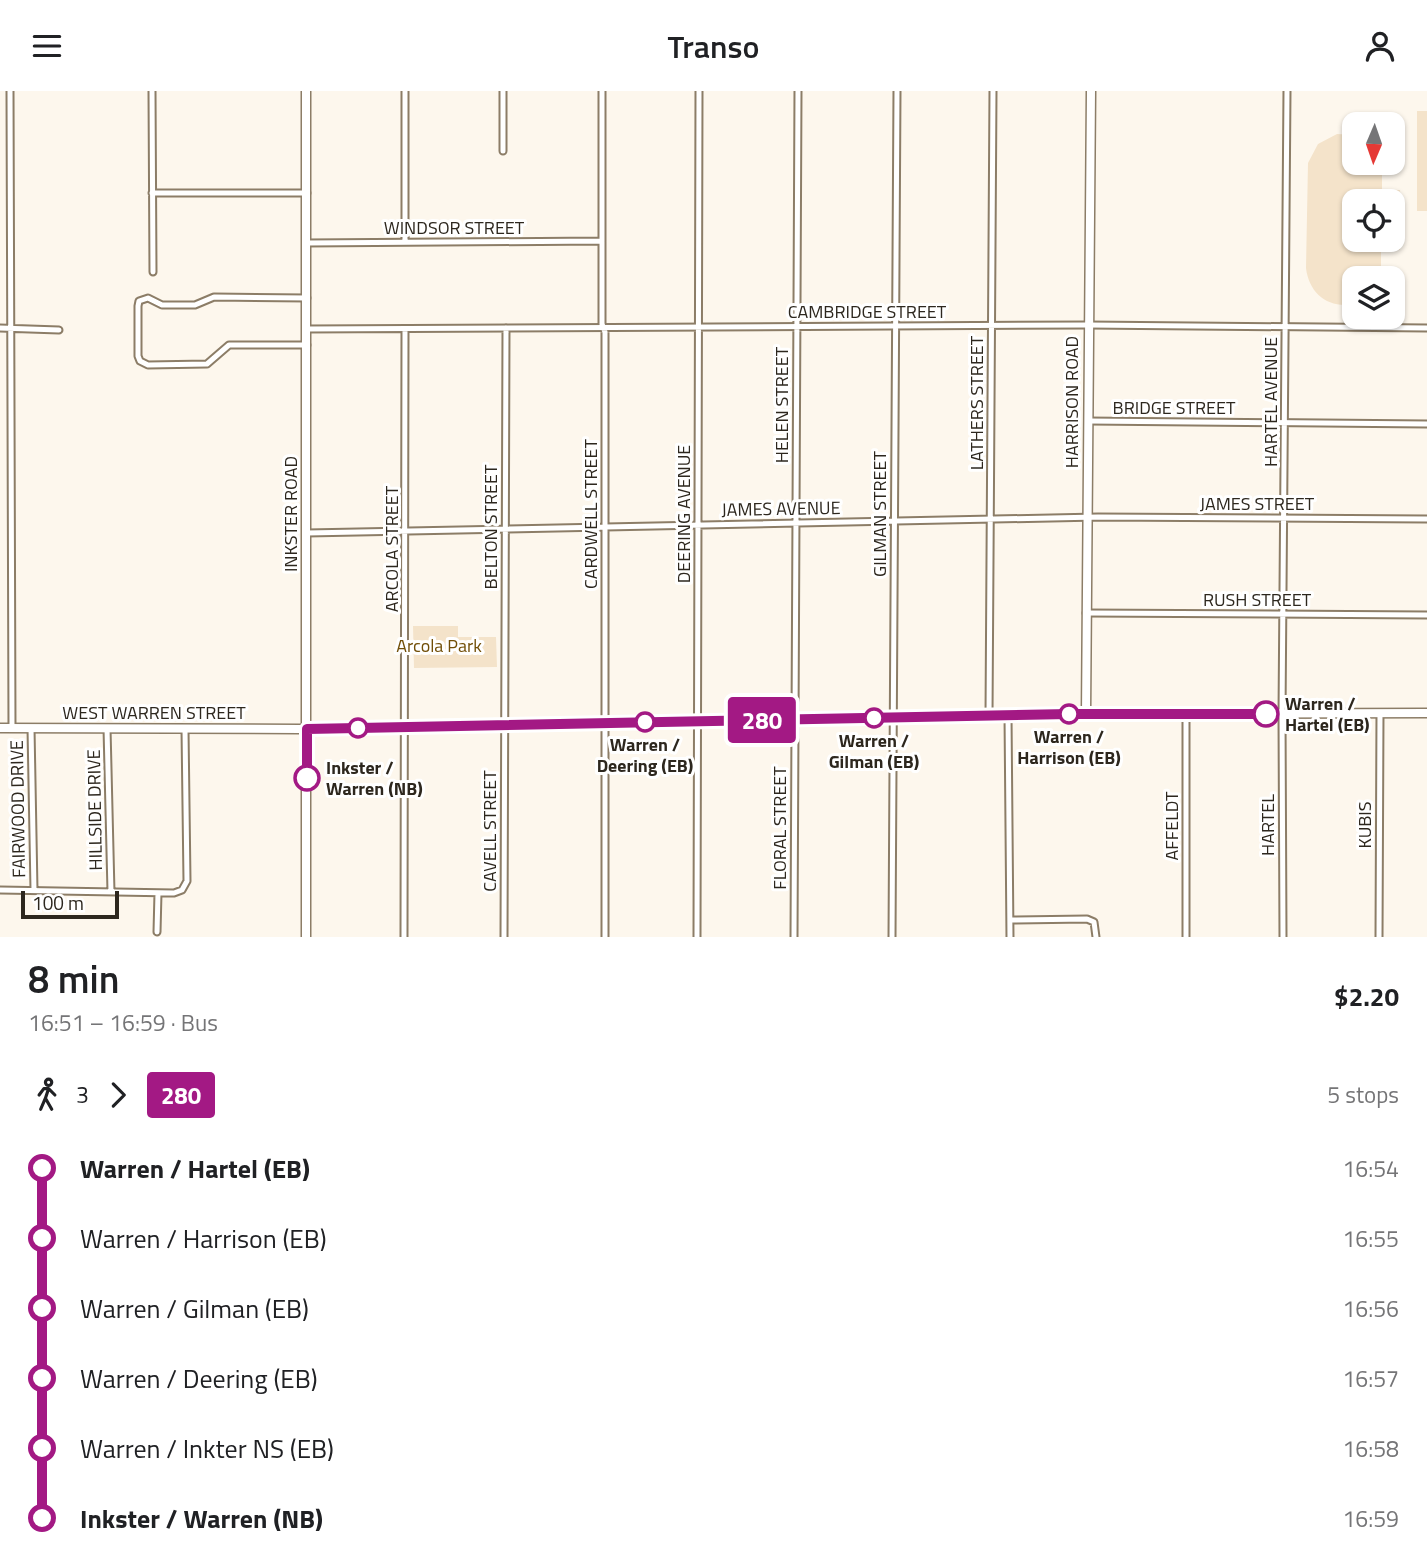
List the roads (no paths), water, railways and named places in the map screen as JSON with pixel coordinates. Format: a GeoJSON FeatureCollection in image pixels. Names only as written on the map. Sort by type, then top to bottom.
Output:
{"type":"FeatureCollection","features":[{"type":"Feature","properties":{"kind":"main road","name":"INKSTER ROAD"},"geometry":{"type":"LineString","coordinates":[[306,91],[306,937]]}},
{"type":"Feature","properties":{"kind":"main road","name":"HARRISON ROAD"},"geometry":{"type":"LineString","coordinates":[[1086,714],[1091,91]]}},
{"type":"Feature","properties":{"kind":"main road","name":"WEST WARREN STREET"},"geometry":{"type":"LineString","coordinates":[[0,728],[307,729],[989,715],[1427,713]]}},
{"type":"Feature","properties":{"kind":"street","name":"FAIRWOOD DRIVE"},"geometry":{"type":"LineString","coordinates":[[10,91],[12,728]]}},
{"type":"Feature","properties":{"kind":"street"},"geometry":{"type":"LineString","coordinates":[[152,91],[153,272]]}},
{"type":"Feature","properties":{"kind":"street"},"geometry":{"type":"LineString","coordinates":[[405,91],[405,242]]}},
{"type":"Feature","properties":{"kind":"street"},"geometry":{"type":"LineString","coordinates":[[503,91],[503,151]]}},
{"type":"Feature","properties":{"kind":"street","name":"CARDWELL STREET"},"geometry":{"type":"LineString","coordinates":[[602,91],[605,937]]}},
{"type":"Feature","properties":{"kind":"street","name":"DEERING AVENUE"},"geometry":{"type":"LineString","coordinates":[[697,937],[699,91]]}},
{"type":"Feature","properties":{"kind":"street","name":"HELEN STREET"},"geometry":{"type":"LineString","coordinates":[[793,719],[798,91]]}},
{"type":"Feature","properties":{"kind":"street","name":"GILMAN STREET"},"geometry":{"type":"LineString","coordinates":[[892,937],[897,91]]}},
{"type":"Feature","properties":{"kind":"street","name":"LATHERS STREET"},"geometry":{"type":"LineString","coordinates":[[989,715],[993,91]]}},
{"type":"Feature","properties":{"kind":"street","name":"HARTEL AVENUE"},"geometry":{"type":"LineString","coordinates":[[1282,714],[1287,91]]}},
{"type":"Feature","properties":{"kind":"street"},"geometry":{"type":"LineString","coordinates":[[152,193],[307,193]]}},
{"type":"Feature","properties":{"kind":"street","name":"WINDSOR STREET"},"geometry":{"type":"LineString","coordinates":[[307,243],[602,241]]}},
{"type":"Feature","properties":{"kind":"street"},"geometry":{"type":"LineString","coordinates":[[307,297],[214,297],[195,305],[162,305],[150,298],[144,298],[139,301],[138,306],[138,356],[140,361],[148,365],[207,364],[229,345],[307,345]]}},
{"type":"Feature","properties":{"kind":"street","name":"CAMBRIDGE STREET"},"geometry":{"type":"LineString","coordinates":[[307,329],[1088,325],[1427,328]]}},
{"type":"Feature","properties":{"kind":"street"},"geometry":{"type":"LineString","coordinates":[[0,328],[59,330]]}},
{"type":"Feature","properties":{"kind":"street","name":"BELTON STREET"},"geometry":{"type":"LineString","coordinates":[[505,725],[506,328]]}},
{"type":"Feature","properties":{"kind":"street","name":"ARCOLA STREET"},"geometry":{"type":"LineString","coordinates":[[404,937],[405,329]]}},
{"type":"Feature","properties":{"kind":"street","name":"BRIDGE STREET"},"geometry":{"type":"LineString","coordinates":[[1088,421],[1427,424]]}},
{"type":"Feature","properties":{"kind":"street","name":"JAMES AVENUE"},"geometry":{"type":"LineString","coordinates":[[307,533],[1087,517]]}},
{"type":"Feature","properties":{"kind":"street","name":"JAMES STREET"},"geometry":{"type":"LineString","coordinates":[[1087,517],[1427,519]]}},
{"type":"Feature","properties":{"kind":"street","name":"RUSH STREET"},"geometry":{"type":"LineString","coordinates":[[1086,613],[1427,615]]}},
{"type":"Feature","properties":{"kind":"street","name":"KUBIS"},"geometry":{"type":"LineString","coordinates":[[1379,937],[1380,713]]}},
{"type":"Feature","properties":{"kind":"street","name":"AFFELDT"},"geometry":{"type":"LineString","coordinates":[[1186,714],[1186,937]]}},
{"type":"Feature","properties":{"kind":"street","name":"HARTEL"},"geometry":{"type":"LineString","coordinates":[[1282,714],[1283,937]]}},
{"type":"Feature","properties":{"kind":"street"},"geometry":{"type":"LineString","coordinates":[[1008,715],[1010,937]]}},
{"type":"Feature","properties":{"kind":"street","name":"FLORAL STREET"},"geometry":{"type":"LineString","coordinates":[[793,719],[793,937]]}},
{"type":"Feature","properties":{"kind":"street","name":"CAVELL STREET"},"geometry":{"type":"LineString","coordinates":[[504,937],[505,725]]}},
{"type":"Feature","properties":{"kind":"street","name":"FAIRWOOD DRIVE"},"geometry":{"type":"LineString","coordinates":[[31,728],[34,890]]}},
{"type":"Feature","properties":{"kind":"street","name":"HILLSIDE DRIVE"},"geometry":{"type":"LineString","coordinates":[[107,728],[111,892]]}},
{"type":"Feature","properties":{"kind":"street"},"geometry":{"type":"LineString","coordinates":[[0,890],[158,893],[178,892],[185,887],[185,729]]}},
{"type":"Feature","properties":{"kind":"street"},"geometry":{"type":"LineString","coordinates":[[157,932],[158,893]]}},
{"type":"Feature","properties":{"kind":"street"},"geometry":{"type":"LineString","coordinates":[[1010,920],[1087,919],[1094,922],[1096,937]]}},
{"type":"Feature","properties":{"kind":"place","name":"Warren / Harrison (EB)"},"geometry":{"type":"Point","coordinates":[1069,714]}},
{"type":"Feature","properties":{"kind":"place","name":"Warren / Hartel (EB)"},"geometry":{"type":"Point","coordinates":[1266,714]}},
{"type":"Feature","properties":{"kind":"place","name":"Warren / Gilman (EB)"},"geometry":{"type":"Point","coordinates":[874,718]}},
{"type":"Feature","properties":{"kind":"place","name":"Warren / Deering (EB)"},"geometry":{"type":"Point","coordinates":[645,722]}},
{"type":"Feature","properties":{"kind":"place","name":"Inkster / Warren (NB)"},"geometry":{"type":"Point","coordinates":[307,778]}},
{"type":"Feature","properties":{"kind":"park label","name":"Arcola Park"},"geometry":{"type":"Point","coordinates":[439,646]}}]}
